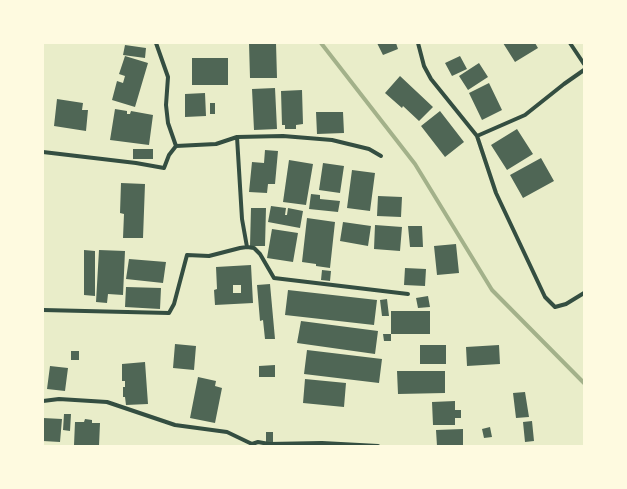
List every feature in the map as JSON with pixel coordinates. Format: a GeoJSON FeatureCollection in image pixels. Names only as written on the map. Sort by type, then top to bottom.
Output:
{"type":"FeatureCollection","features":[{"type":"Feature","properties":{"kind":"street"},"geometry":{"type":"LineString","coordinates":[[156,43],[168,77],[166,105],[168,123],[176,146]]}},
{"type":"Feature","properties":{"kind":"street"},"geometry":{"type":"LineString","coordinates":[[418,43],[424,66],[431,79],[477,136],[496,193],[545,297],[555,307],[566,304],[584,293]]}},
{"type":"Feature","properties":{"kind":"street"},"geometry":{"type":"LineString","coordinates":[[572,44],[584,64]]}},
{"type":"Feature","properties":{"kind":"street"},"geometry":{"type":"LineString","coordinates":[[477,136],[525,115],[584,70]]}},
{"type":"Feature","properties":{"kind":"street"},"geometry":{"type":"LineString","coordinates":[[43,152],[136,163],[164,168],[169,155],[176,146],[216,144],[237,137],[282,136],[332,140],[369,149],[381,156]]}},
{"type":"Feature","properties":{"kind":"street"},"geometry":{"type":"LineString","coordinates":[[237,137],[242,219],[247,247]]}},
{"type":"Feature","properties":{"kind":"street"},"geometry":{"type":"LineString","coordinates":[[43,310],[169,313],[174,304],[187,255],[209,256],[247,247],[254,248],[260,254],[274,278],[408,294]]}},
{"type":"Feature","properties":{"kind":"street"},"geometry":{"type":"LineString","coordinates":[[43,401],[59,399],[107,402],[175,425],[227,432],[251,445],[258,442],[269,444],[322,443],[378,446]]}},
{"type":"Feature","properties":{"kind":"building"},"geometry":{"type":"Polygon","coordinates":[[[249,43],[276,43],[277,78],[250,78],[249,43]]]}},
{"type":"Feature","properties":{"kind":"building"},"geometry":{"type":"Polygon","coordinates":[[[377,43],[396,43],[398,49],[383,55],[377,43]]]}},
{"type":"Feature","properties":{"kind":"building"},"geometry":{"type":"Polygon","coordinates":[[[503,43],[535,43],[538,48],[515,62],[503,43]]]}},
{"type":"Feature","properties":{"kind":"building"},"geometry":{"type":"Polygon","coordinates":[[[125,45],[146,48],[145,58],[123,55],[125,45]]]}},
{"type":"Feature","properties":{"kind":"building"},"geometry":{"type":"Polygon","coordinates":[[[125,56],[148,63],[135,107],[112,100],[117,81],[123,83],[125,76],[119,74],[125,56]]]}},
{"type":"Feature","properties":{"kind":"building"},"geometry":{"type":"Polygon","coordinates":[[[460,56],[467,69],[452,76],[445,63],[460,56]]]}},
{"type":"Feature","properties":{"kind":"building"},"geometry":{"type":"Polygon","coordinates":[[[192,58],[228,58],[228,85],[192,85],[192,58]]]}},
{"type":"Feature","properties":{"kind":"building"},"geometry":{"type":"Polygon","coordinates":[[[479,63],[488,77],[468,90],[459,76],[479,63]]]}},
{"type":"Feature","properties":{"kind":"building"},"geometry":{"type":"Polygon","coordinates":[[[400,76],[433,107],[419,121],[403,106],[402,108],[385,93],[400,76]]]}},
{"type":"Feature","properties":{"kind":"building"},"geometry":{"type":"Polygon","coordinates":[[[489,83],[502,110],[482,120],[469,93],[489,83]]]}},
{"type":"Feature","properties":{"kind":"building"},"geometry":{"type":"Polygon","coordinates":[[[275,88],[277,129],[254,130],[252,89],[275,88]]]}},
{"type":"Feature","properties":{"kind":"building"},"geometry":{"type":"Polygon","coordinates":[[[302,90],[303,124],[296,125],[296,129],[285,129],[285,125],[282,125],[281,91],[302,90]]]}},
{"type":"Feature","properties":{"kind":"building"},"geometry":{"type":"Polygon","coordinates":[[[205,93],[206,116],[185,117],[185,94],[205,93]]]}},
{"type":"Feature","properties":{"kind":"building"},"geometry":{"type":"Polygon","coordinates":[[[57,99],[83,103],[82,110],[88,110],[86,131],[54,126],[57,99]]]}},
{"type":"Feature","properties":{"kind":"building"},"geometry":{"type":"Polygon","coordinates":[[[210,103],[215,103],[215,114],[210,114],[210,103]]]}},
{"type":"Feature","properties":{"kind":"building"},"geometry":{"type":"Polygon","coordinates":[[[115,109],[127,111],[127,114],[130,114],[131,111],[153,115],[149,145],[110,140],[115,109]]]}},
{"type":"Feature","properties":{"kind":"building"},"geometry":{"type":"Polygon","coordinates":[[[440,111],[464,142],[445,157],[421,126],[440,111]]]}},
{"type":"Feature","properties":{"kind":"building"},"geometry":{"type":"Polygon","coordinates":[[[316,112],[343,112],[344,133],[317,134],[316,112]]]}},
{"type":"Feature","properties":{"kind":"building"},"geometry":{"type":"Polygon","coordinates":[[[517,129],[533,154],[507,170],[491,145],[517,129]]]}},
{"type":"Feature","properties":{"kind":"building"},"geometry":{"type":"Polygon","coordinates":[[[133,149],[153,149],[153,159],[133,159],[133,149]]]}},
{"type":"Feature","properties":{"kind":"building"},"geometry":{"type":"Polygon","coordinates":[[[265,150],[278,151],[275,184],[268,184],[267,193],[249,192],[252,162],[264,163],[265,150]]]}},
{"type":"Feature","properties":{"kind":"building"},"geometry":{"type":"Polygon","coordinates":[[[541,158],[554,181],[523,198],[510,175],[541,158]]]}},
{"type":"Feature","properties":{"kind":"building"},"geometry":{"type":"Polygon","coordinates":[[[289,160],[313,164],[306,205],[283,202],[289,160]]]}},
{"type":"Feature","properties":{"kind":"building"},"geometry":{"type":"Polygon","coordinates":[[[323,163],[344,166],[340,193],[319,190],[323,163]]]}},
{"type":"Feature","properties":{"kind":"building"},"geometry":{"type":"Polygon","coordinates":[[[352,170],[375,173],[370,211],[347,208],[352,170]]]}},
{"type":"Feature","properties":{"kind":"building"},"geometry":{"type":"Polygon","coordinates":[[[121,183],[145,184],[143,238],[123,238],[124,214],[120,213],[121,183]]]}},
{"type":"Feature","properties":{"kind":"building"},"geometry":{"type":"Polygon","coordinates":[[[311,194],[320,195],[320,199],[340,201],[338,212],[309,209],[311,194]]]}},
{"type":"Feature","properties":{"kind":"building"},"geometry":{"type":"Polygon","coordinates":[[[378,196],[402,197],[401,217],[377,216],[378,196]]]}},
{"type":"Feature","properties":{"kind":"building"},"geometry":{"type":"Polygon","coordinates":[[[271,206],[286,208],[285,215],[287,215],[288,208],[303,211],[300,228],[268,222],[271,206]]]}},
{"type":"Feature","properties":{"kind":"building"},"geometry":{"type":"Polygon","coordinates":[[[251,208],[266,208],[265,246],[250,246],[251,208]]]}},
{"type":"Feature","properties":{"kind":"building"},"geometry":{"type":"Polygon","coordinates":[[[307,218],[335,222],[330,268],[302,262],[307,218]]]}},
{"type":"Feature","properties":{"kind":"building"},"geometry":{"type":"Polygon","coordinates":[[[343,222],[371,226],[368,246],[340,241],[343,222]]]}},
{"type":"Feature","properties":{"kind":"building"},"geometry":{"type":"Polygon","coordinates":[[[375,225],[402,227],[400,251],[374,249],[375,225]]]}},
{"type":"Feature","properties":{"kind":"building"},"geometry":{"type":"Polygon","coordinates":[[[408,226],[422,226],[423,247],[410,247],[408,226]]]}},
{"type":"Feature","properties":{"kind":"building"},"geometry":{"type":"Polygon","coordinates":[[[272,229],[298,233],[293,262],[267,258],[272,229]]]}},
{"type":"Feature","properties":{"kind":"building"},"geometry":{"type":"Polygon","coordinates":[[[456,244],[459,273],[437,275],[434,246],[456,244]]]}},
{"type":"Feature","properties":{"kind":"building"},"geometry":{"type":"Polygon","coordinates":[[[84,250],[95,251],[95,296],[84,295],[84,250]]]}},
{"type":"Feature","properties":{"kind":"building"},"geometry":{"type":"Polygon","coordinates":[[[99,250],[125,251],[123,295],[108,294],[107,303],[96,302],[99,250]]]}},
{"type":"Feature","properties":{"kind":"building"},"geometry":{"type":"Polygon","coordinates":[[[129,259],[166,262],[163,283],[126,279],[129,259]]]}},
{"type":"Feature","properties":{"kind":"building"},"geometry":{"type":"Polygon","coordinates":[[[251,265],[253,303],[215,305],[214,290],[217,289],[216,267],[251,265]],[[233,285],[233,293],[241,293],[241,285],[233,285]]]}},
{"type":"Feature","properties":{"kind":"building"},"geometry":{"type":"Polygon","coordinates":[[[405,268],[426,269],[425,286],[404,285],[405,268]]]}},
{"type":"Feature","properties":{"kind":"building"},"geometry":{"type":"Polygon","coordinates":[[[322,270],[331,271],[330,281],[321,280],[322,270]]]}},
{"type":"Feature","properties":{"kind":"building"},"geometry":{"type":"Polygon","coordinates":[[[270,284],[275,339],[265,339],[263,320],[260,321],[257,285],[270,284]]]}},
{"type":"Feature","properties":{"kind":"building"},"geometry":{"type":"Polygon","coordinates":[[[126,287],[161,288],[160,309],[125,307],[126,287]]]}},
{"type":"Feature","properties":{"kind":"building"},"geometry":{"type":"Polygon","coordinates":[[[288,290],[377,300],[374,325],[285,315],[288,290]]]}},
{"type":"Feature","properties":{"kind":"building"},"geometry":{"type":"Polygon","coordinates":[[[428,296],[430,307],[418,308],[416,298],[428,296]]]}},
{"type":"Feature","properties":{"kind":"building"},"geometry":{"type":"Polygon","coordinates":[[[387,299],[389,316],[382,316],[380,300],[387,299]]]}},
{"type":"Feature","properties":{"kind":"building"},"geometry":{"type":"Polygon","coordinates":[[[391,311],[430,311],[430,334],[391,334],[391,311]]]}},
{"type":"Feature","properties":{"kind":"building"},"geometry":{"type":"Polygon","coordinates":[[[301,321],[378,331],[375,354],[297,343],[301,321]]]}},
{"type":"Feature","properties":{"kind":"building"},"geometry":{"type":"Polygon","coordinates":[[[383,334],[391,334],[391,341],[384,341],[383,334]]]}},
{"type":"Feature","properties":{"kind":"building"},"geometry":{"type":"Polygon","coordinates":[[[175,344],[196,346],[194,370],[173,368],[175,344]]]}},
{"type":"Feature","properties":{"kind":"building"},"geometry":{"type":"Polygon","coordinates":[[[420,345],[446,345],[446,364],[420,364],[420,345]]]}},
{"type":"Feature","properties":{"kind":"building"},"geometry":{"type":"Polygon","coordinates":[[[499,345],[500,364],[467,366],[466,347],[499,345]]]}},
{"type":"Feature","properties":{"kind":"building"},"geometry":{"type":"Polygon","coordinates":[[[307,350],[382,359],[379,383],[304,374],[307,350]]]}},
{"type":"Feature","properties":{"kind":"building"},"geometry":{"type":"Polygon","coordinates":[[[71,351],[79,351],[79,360],[71,360],[71,351]]]}},
{"type":"Feature","properties":{"kind":"building"},"geometry":{"type":"Polygon","coordinates":[[[145,362],[148,404],[126,405],[125,397],[123,397],[123,387],[125,387],[125,381],[122,381],[122,364],[145,362]]]}},
{"type":"Feature","properties":{"kind":"building"},"geometry":{"type":"Polygon","coordinates":[[[275,365],[275,377],[259,377],[259,366],[275,365]]]}},
{"type":"Feature","properties":{"kind":"building"},"geometry":{"type":"Polygon","coordinates":[[[50,366],[68,368],[65,391],[47,389],[50,366]]]}},
{"type":"Feature","properties":{"kind":"building"},"geometry":{"type":"Polygon","coordinates":[[[397,371],[445,371],[445,393],[398,394],[397,371]]]}},
{"type":"Feature","properties":{"kind":"building"},"geometry":{"type":"Polygon","coordinates":[[[198,377],[216,381],[215,386],[222,388],[215,423],[190,418],[198,377]]]}},
{"type":"Feature","properties":{"kind":"building"},"geometry":{"type":"Polygon","coordinates":[[[305,379],[346,383],[344,407],[303,403],[305,379]]]}},
{"type":"Feature","properties":{"kind":"building"},"geometry":{"type":"Polygon","coordinates":[[[525,392],[529,417],[516,418],[513,393],[525,392]]]}},
{"type":"Feature","properties":{"kind":"building"},"geometry":{"type":"Polygon","coordinates":[[[455,401],[455,410],[461,410],[461,418],[455,418],[455,425],[433,425],[432,402],[455,401]]]}},
{"type":"Feature","properties":{"kind":"building"},"geometry":{"type":"Polygon","coordinates":[[[64,414],[71,414],[70,431],[63,430],[64,414]]]}},
{"type":"Feature","properties":{"kind":"building"},"geometry":{"type":"Polygon","coordinates":[[[43,418],[62,419],[60,442],[43,441],[43,418]]]}},
{"type":"Feature","properties":{"kind":"building"},"geometry":{"type":"Polygon","coordinates":[[[85,419],[92,420],[92,423],[100,423],[99,446],[74,445],[75,422],[84,422],[85,419]]]}},
{"type":"Feature","properties":{"kind":"building"},"geometry":{"type":"Polygon","coordinates":[[[532,421],[534,441],[525,442],[523,422],[532,421]]]}},
{"type":"Feature","properties":{"kind":"building"},"geometry":{"type":"Polygon","coordinates":[[[490,427],[492,437],[484,438],[482,429],[490,427]]]}},
{"type":"Feature","properties":{"kind":"building"},"geometry":{"type":"Polygon","coordinates":[[[463,429],[463,446],[437,446],[436,430],[463,429]]]}},
{"type":"Feature","properties":{"kind":"building"},"geometry":{"type":"Polygon","coordinates":[[[266,432],[273,432],[273,443],[266,443],[266,432]]]}},
{"type":"Feature","properties":{"kind":"waterway"},"geometry":{"type":"LineString","coordinates":[[321,43],[415,164],[492,290],[584,383]]}}]}
